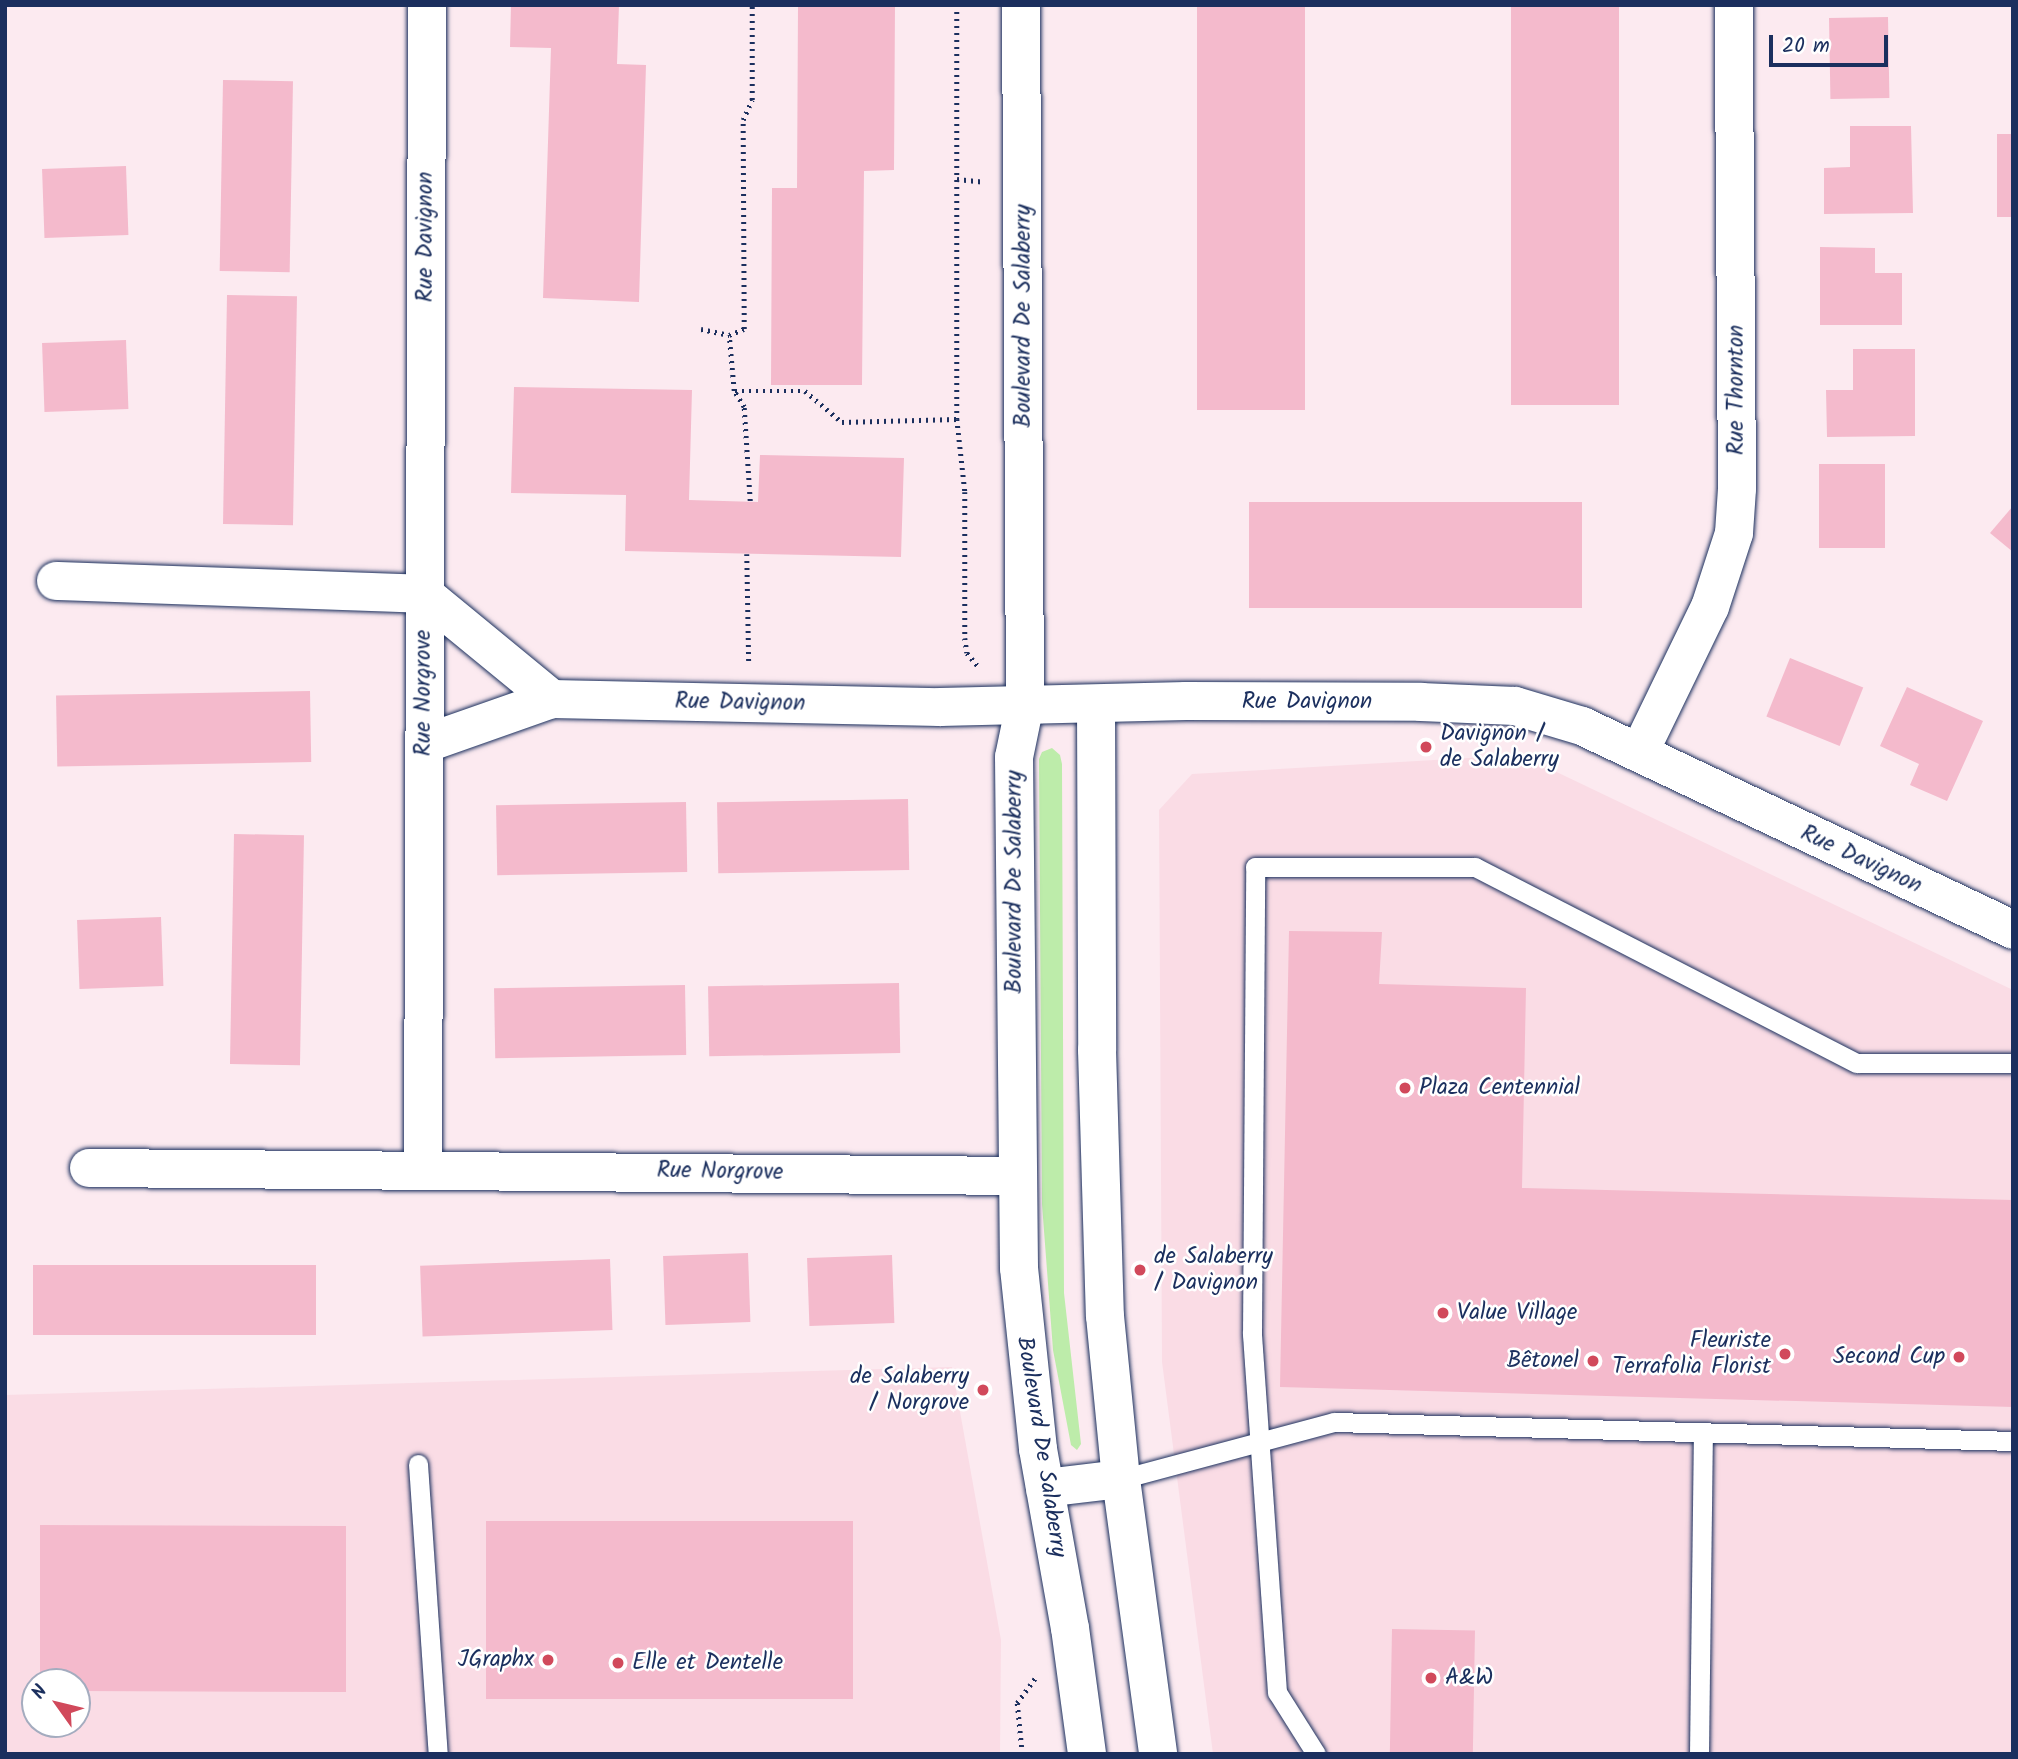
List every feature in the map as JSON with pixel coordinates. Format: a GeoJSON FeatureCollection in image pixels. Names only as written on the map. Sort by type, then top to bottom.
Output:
{"type":"FeatureCollection","features":[{"type":"Feature","properties":{"kind":"street","name":"Rue Davignon"},"geometry":{"type":"LineString","coordinates":[[424,594],[427,5]]}},
{"type":"Feature","properties":{"kind":"street","name":"Boulevard De Salaberry"},"geometry":{"type":"LineString","coordinates":[[1021,5],[1025,704],[1014,757],[1017,1175],[1023,1322],[1045,1488],[1070,1628],[1087,1754]]}},
{"type":"Feature","properties":{"kind":"street","name":"Rue Thornton"},"geometry":{"type":"LineString","coordinates":[[1639,754],[1710,607],[1734,533],[1737,476],[1734,5]]}},
{"type":"Feature","properties":{"kind":"street"},"geometry":{"type":"LineString","coordinates":[[55,580],[424,594],[552,699]]}},
{"type":"Feature","properties":{"kind":"street","name":"Rue Norgrove"},"geometry":{"type":"LineString","coordinates":[[423,1169],[424,594]]}},
{"type":"Feature","properties":{"kind":"street","name":"Rue Davignon"},"geometry":{"type":"LineString","coordinates":[[424,744],[552,699],[940,708],[1185,701],[1489,704],[1558,716],[2013,930]]}},
{"type":"Feature","properties":{"kind":"street"},"geometry":{"type":"LineString","coordinates":[[1096,704],[1100,1207],[1105,1316],[1121,1479],[1158,1754]]}},
{"type":"Feature","properties":{"kind":"street","name":"Rue Norgrove"},"geometry":{"type":"LineString","coordinates":[[89,1168],[1017,1175]]}},
{"type":"Feature","properties":{"kind":"street"},"geometry":{"type":"LineString","coordinates":[[1045,1488],[1121,1479]]}},
{"type":"Feature","properties":{"kind":"lane"},"geometry":{"type":"LineString","coordinates":[[1316,1754],[1277,1692],[1252,1334],[1255,867],[1475,867],[1857,1063],[2013,1063]]}},
{"type":"Feature","properties":{"kind":"lane"},"geometry":{"type":"LineString","coordinates":[[1121,1479],[1334,1422],[2013,1441]]}},
{"type":"Feature","properties":{"kind":"lane"},"geometry":{"type":"LineString","coordinates":[[1699,1754],[1703,1432]]}},
{"type":"Feature","properties":{"kind":"lane"},"geometry":{"type":"LineString","coordinates":[[418,1464],[439,1754]]}},
{"type":"Feature","properties":{"kind":"path"},"geometry":{"type":"LineString","coordinates":[[701,330],[729,335],[744,329],[743,120],[752,100],[752,5]]}},
{"type":"Feature","properties":{"kind":"path"},"geometry":{"type":"LineString","coordinates":[[957,5],[957,419],[965,492],[965,638],[967,653],[973,661]]}},
{"type":"Feature","properties":{"kind":"path"},"geometry":{"type":"LineString","coordinates":[[957,179],[989,182]]}},
{"type":"Feature","properties":{"kind":"path"},"geometry":{"type":"LineString","coordinates":[[729,335],[734,391],[744,407],[750,502]]}},
{"type":"Feature","properties":{"kind":"path"},"geometry":{"type":"LineString","coordinates":[[734,391],[805,391],[842,422],[957,419]]}},
{"type":"Feature","properties":{"kind":"path"},"geometry":{"type":"LineString","coordinates":[[747,554],[749,703]]}},
{"type":"Feature","properties":{"kind":"path"},"geometry":{"type":"LineString","coordinates":[[1017,1703],[1022,1754]]}},
{"type":"Feature","properties":{"kind":"shaded area"},"geometry":{"type":"Polygon","coordinates":[[[1521,755],[2013,990],[2013,1754],[1213,1754],[1162,1362],[1159,810],[1192,774],[1521,755]]]}},
{"type":"Feature","properties":{"kind":"shaded area"},"geometry":{"type":"Polygon","coordinates":[[[952,1367],[1001,1640],[1000,1754],[5,1754],[5,1395],[952,1367]]]}},
{"type":"Feature","properties":{"kind":"green space"},"geometry":{"type":"Polygon","coordinates":[[[1052,748],[1060,755],[1062,764],[1064,1293],[1081,1444],[1077,1450],[1071,1445],[1053,1350],[1042,1204],[1039,759],[1042,752],[1052,748]]]}},
{"type":"Feature","properties":{"kind":"building"},"geometry":{"type":"Polygon","coordinates":[[[511,5],[619,5],[617,64],[646,65],[639,302],[543,298],[551,48],[510,47],[511,5]]]}},
{"type":"Feature","properties":{"kind":"building"},"geometry":{"type":"Polygon","coordinates":[[[798,5],[895,5],[894,170],[864,171],[862,385],[771,385],[772,188],[797,188],[798,5]]]}},
{"type":"Feature","properties":{"kind":"building"},"geometry":{"type":"Polygon","coordinates":[[[1197,5],[1305,5],[1305,410],[1197,410],[1197,5]]]}},
{"type":"Feature","properties":{"kind":"building"},"geometry":{"type":"Polygon","coordinates":[[[1511,5],[1619,5],[1619,405],[1511,405],[1511,5]]]}},
{"type":"Feature","properties":{"kind":"building"},"geometry":{"type":"Polygon","coordinates":[[[1888,17],[1889,98],[1830,99],[1829,18],[1888,17]]]}},
{"type":"Feature","properties":{"kind":"building"},"geometry":{"type":"Polygon","coordinates":[[[223,80],[293,81],[290,272],[220,271],[223,80]]]}},
{"type":"Feature","properties":{"kind":"building"},"geometry":{"type":"Polygon","coordinates":[[[1850,126],[1911,126],[1913,213],[1824,214],[1824,168],[1850,167],[1850,126]]]}},
{"type":"Feature","properties":{"kind":"building"},"geometry":{"type":"Polygon","coordinates":[[[1997,134],[2013,134],[2013,217],[1997,217],[1997,134]]]}},
{"type":"Feature","properties":{"kind":"building"},"geometry":{"type":"Polygon","coordinates":[[[126,166],[128,235],[44,238],[42,169],[126,166]]]}},
{"type":"Feature","properties":{"kind":"building"},"geometry":{"type":"Polygon","coordinates":[[[1820,247],[1875,248],[1875,273],[1902,273],[1902,325],[1820,325],[1820,247]]]}},
{"type":"Feature","properties":{"kind":"building"},"geometry":{"type":"Polygon","coordinates":[[[227,295],[297,296],[293,525],[223,524],[227,295]]]}},
{"type":"Feature","properties":{"kind":"building"},"geometry":{"type":"Polygon","coordinates":[[[126,340],[128,409],[44,412],[42,343],[126,340]]]}},
{"type":"Feature","properties":{"kind":"building"},"geometry":{"type":"Polygon","coordinates":[[[1853,349],[1915,349],[1915,436],[1827,437],[1826,390],[1853,390],[1853,349]]]}},
{"type":"Feature","properties":{"kind":"building"},"geometry":{"type":"Polygon","coordinates":[[[514,387],[692,390],[689,500],[758,502],[760,455],[904,458],[901,557],[625,551],[626,495],[511,493],[514,387]]]}},
{"type":"Feature","properties":{"kind":"building"},"geometry":{"type":"Polygon","coordinates":[[[1819,464],[1885,464],[1885,548],[1819,548],[1819,464]]]}},
{"type":"Feature","properties":{"kind":"building"},"geometry":{"type":"Polygon","coordinates":[[[1249,502],[1582,502],[1582,608],[1249,608],[1249,502]]]}},
{"type":"Feature","properties":{"kind":"building"},"geometry":{"type":"Polygon","coordinates":[[[2013,506],[2013,552],[1990,533],[2013,506]]]}},
{"type":"Feature","properties":{"kind":"building"},"geometry":{"type":"Polygon","coordinates":[[[1790,658],[1863,688],[1840,746],[1766,716],[1790,658]]]}},
{"type":"Feature","properties":{"kind":"building"},"geometry":{"type":"Polygon","coordinates":[[[1907,687],[1983,721],[1947,801],[1910,785],[1919,764],[1880,746],[1907,687]]]}},
{"type":"Feature","properties":{"kind":"building"},"geometry":{"type":"Polygon","coordinates":[[[310,691],[311,762],[57,766],[56,695],[310,691]]]}},
{"type":"Feature","properties":{"kind":"building"},"geometry":{"type":"Polygon","coordinates":[[[908,799],[909,870],[718,873],[717,802],[908,799]]]}},
{"type":"Feature","properties":{"kind":"building"},"geometry":{"type":"Polygon","coordinates":[[[686,802],[687,872],[497,875],[496,805],[686,802]]]}},
{"type":"Feature","properties":{"kind":"building"},"geometry":{"type":"Polygon","coordinates":[[[234,834],[304,835],[300,1065],[230,1064],[234,834]]]}},
{"type":"Feature","properties":{"kind":"building"},"geometry":{"type":"Polygon","coordinates":[[[161,917],[163,986],[79,989],[77,920],[161,917]]]}},
{"type":"Feature","properties":{"kind":"building","name":"Plaza Centennial"},"geometry":{"type":"Polygon","coordinates":[[[1289,931],[1382,932],[1379,984],[1526,988],[1522,1188],[2013,1200],[2013,1407],[1280,1387],[1289,931]]]}},
{"type":"Feature","properties":{"kind":"building"},"geometry":{"type":"Polygon","coordinates":[[[899,983],[900,1053],[709,1056],[708,986],[899,983]]]}},
{"type":"Feature","properties":{"kind":"building"},"geometry":{"type":"Polygon","coordinates":[[[685,985],[686,1055],[495,1058],[494,988],[685,985]]]}},
{"type":"Feature","properties":{"kind":"building"},"geometry":{"type":"Polygon","coordinates":[[[748,1253],[750,1322],[665,1325],[663,1256],[748,1253]]]}},
{"type":"Feature","properties":{"kind":"building"},"geometry":{"type":"Polygon","coordinates":[[[892,1255],[894,1323],[809,1326],[807,1258],[892,1255]]]}},
{"type":"Feature","properties":{"kind":"building"},"geometry":{"type":"Polygon","coordinates":[[[610,1259],[612,1330],[423,1337],[420,1266],[610,1259]]]}},
{"type":"Feature","properties":{"kind":"building"},"geometry":{"type":"Polygon","coordinates":[[[33,1265],[316,1265],[316,1335],[33,1335],[33,1265]]]}},
{"type":"Feature","properties":{"kind":"building"},"geometry":{"type":"Polygon","coordinates":[[[486,1521],[853,1521],[853,1699],[486,1699],[486,1521]]]}},
{"type":"Feature","properties":{"kind":"building"},"geometry":{"type":"Polygon","coordinates":[[[40,1525],[346,1526],[346,1692],[91,1691],[91,1668],[40,1668],[40,1525]]]}},
{"type":"Feature","properties":{"kind":"building"},"geometry":{"type":"Polygon","coordinates":[[[1392,1629],[1475,1630],[1473,1754],[1390,1754],[1392,1629]]]}},
{"type":"Feature","properties":{"kind":"place","name":"Davignon / de Salaberry"},"geometry":{"type":"Point","coordinates":[1426,747]}},
{"type":"Feature","properties":{"kind":"place","name":"Plaza Centennial"},"geometry":{"type":"Point","coordinates":[1405,1088]}},
{"type":"Feature","properties":{"kind":"place","name":"de Salaberry / Davignon"},"geometry":{"type":"Point","coordinates":[1140,1270]}},
{"type":"Feature","properties":{"kind":"place","name":"Value Village"},"geometry":{"type":"Point","coordinates":[1443,1313]}},
{"type":"Feature","properties":{"kind":"place","name":"Fleuriste Terrafolia Florist"},"geometry":{"type":"Point","coordinates":[1785,1354]}},
{"type":"Feature","properties":{"kind":"place","name":"Second Cup"},"geometry":{"type":"Point","coordinates":[1959,1357]}},
{"type":"Feature","properties":{"kind":"place","name":"Bêtonel"},"geometry":{"type":"Point","coordinates":[1593,1361]}},
{"type":"Feature","properties":{"kind":"place","name":"de Salaberry / Norgrove"},"geometry":{"type":"Point","coordinates":[983,1390]}},
{"type":"Feature","properties":{"kind":"place","name":"JGraphx"},"geometry":{"type":"Point","coordinates":[548,1660]}},
{"type":"Feature","properties":{"kind":"place","name":"Elle et Dentelle"},"geometry":{"type":"Point","coordinates":[618,1663]}},
{"type":"Feature","properties":{"kind":"place","name":"A&W"},"geometry":{"type":"Point","coordinates":[1431,1678]}}]}
